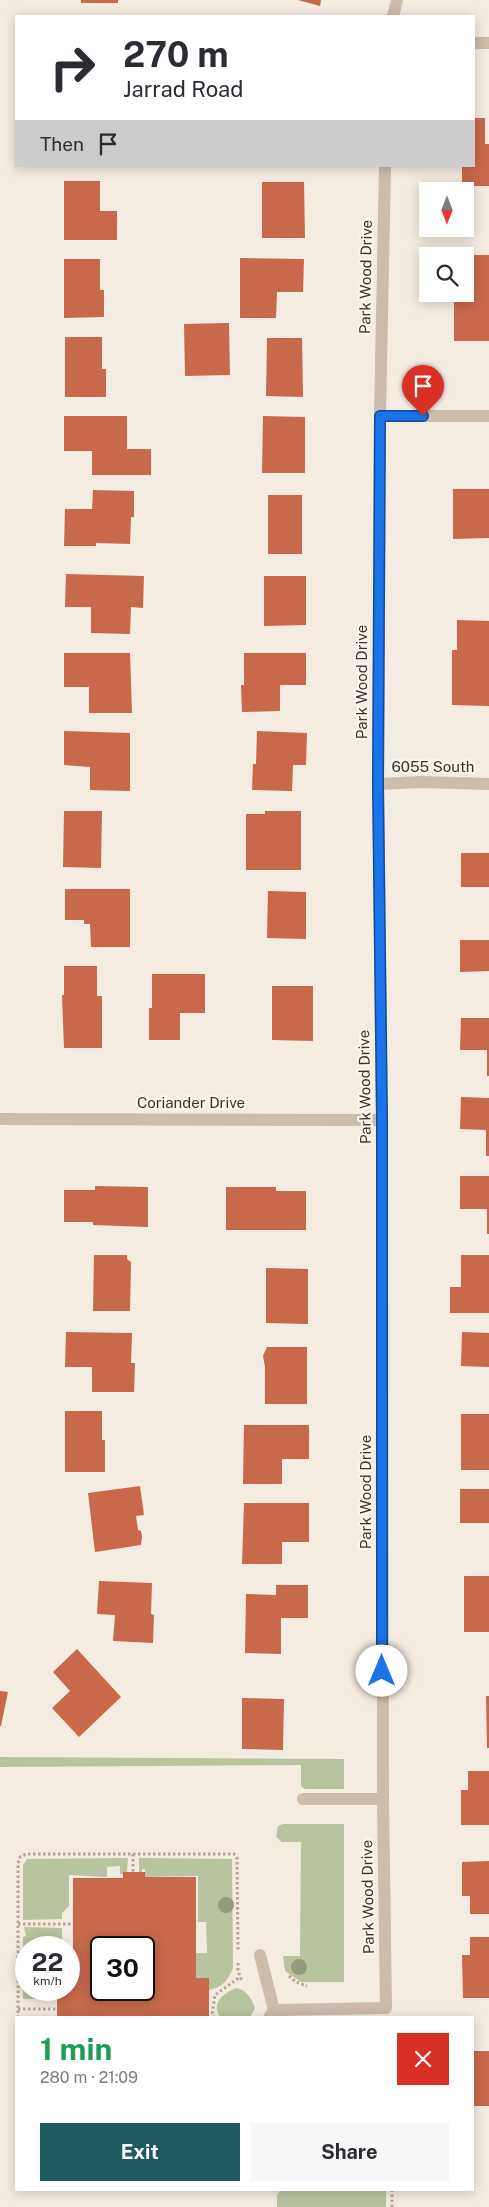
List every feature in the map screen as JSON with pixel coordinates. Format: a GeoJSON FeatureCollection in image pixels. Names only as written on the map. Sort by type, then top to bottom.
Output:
{"type":"FeatureCollection","features":[{"type":"Feature","properties":{"kind":"street"},"geometry":{"type":"LineString","coordinates":[[393,15],[397,0]]}},
{"type":"Feature","properties":{"kind":"street"},"geometry":{"type":"LineString","coordinates":[[475,43],[489,43]]}},
{"type":"Feature","properties":{"kind":"street","name":"Park Wood Drive"},"geometry":{"type":"LineString","coordinates":[[272,2014],[386,2008],[382,1798],[382,1120],[378,784],[380,416],[385,167]]}},
{"type":"Feature","properties":{"kind":"street"},"geometry":{"type":"LineString","coordinates":[[380,416],[489,416]]}},
{"type":"Feature","properties":{"kind":"street","name":"6055 South"},"geometry":{"type":"LineString","coordinates":[[378,784],[422,782],[489,784]]}},
{"type":"Feature","properties":{"kind":"street","name":"Coriander Drive"},"geometry":{"type":"LineString","coordinates":[[0,1119],[382,1120]]}},
{"type":"Feature","properties":{"kind":"street"},"geometry":{"type":"LineString","coordinates":[[302,1799],[382,1798]]}},
{"type":"Feature","properties":{"kind":"street"},"geometry":{"type":"LineString","coordinates":[[260,1955],[272,2014]]}},
{"type":"Feature","properties":{"kind":"path"},"geometry":{"type":"LineString","coordinates":[[18,2016],[20,1857],[26,1854],[234,1854],[237,1858],[238,1952]]}},
{"type":"Feature","properties":{"kind":"path"},"geometry":{"type":"LineString","coordinates":[[133,1854],[133,1872]]}},
{"type":"Feature","properties":{"kind":"path"},"geometry":{"type":"LineString","coordinates":[[18,1924],[72,1924]]}},
{"type":"Feature","properties":{"kind":"path"},"geometry":{"type":"LineString","coordinates":[[238,1961],[243,1984]]}},
{"type":"Feature","properties":{"kind":"path"},"geometry":{"type":"LineString","coordinates":[[285,1973],[296,1982],[309,1986]]}},
{"type":"Feature","properties":{"kind":"path"},"geometry":{"type":"LineString","coordinates":[[213,2016],[211,2008],[215,1995],[240,1977]]}},
{"type":"Feature","properties":{"kind":"path"},"geometry":{"type":"LineString","coordinates":[[18,2008],[58,2008]]}},
{"type":"Feature","properties":{"kind":"path"},"geometry":{"type":"LineString","coordinates":[[392,2191],[392,2207]]}},
{"type":"Feature","properties":{"kind":"green space"},"geometry":{"type":"Polygon","coordinates":[[[0,1757],[344,1759],[344,1789],[305,1789],[301,1786],[301,1765],[0,1767],[0,1757]]]}},
{"type":"Feature","properties":{"kind":"green space"},"geometry":{"type":"Polygon","coordinates":[[[283,1824],[344,1824],[344,1982],[301,1982],[285,1971],[283,1956],[300,1956],[301,1842],[282,1842],[276,1837],[278,1826],[283,1824]]]}},
{"type":"Feature","properties":{"kind":"green space"},"geometry":{"type":"Polygon","coordinates":[[[128,1858],[127,1872],[123,1875],[120,1874],[120,1866],[107,1867],[107,1877],[69,1875],[69,1906],[62,1913],[62,1919],[23,1920],[23,1865],[27,1859],[128,1858]]]}},
{"type":"Feature","properties":{"kind":"green space"},"geometry":{"type":"Polygon","coordinates":[[[139,1858],[232,1859],[233,1968],[227,1980],[218,1987],[209,1990],[196,1978],[196,1953],[207,1953],[206,1922],[198,1922],[198,1876],[145,1877],[145,1869],[139,1872],[139,1858]]]}},
{"type":"Feature","properties":{"kind":"green space"},"geometry":{"type":"Polygon","coordinates":[[[24,1927],[62,1928],[62,1936],[26,1936],[24,1927]]]}},
{"type":"Feature","properties":{"kind":"green space"},"geometry":{"type":"Polygon","coordinates":[[[236,1988],[248,1995],[255,2008],[251,2016],[220,2016],[218,2003],[227,1993],[236,1988]]]}},
{"type":"Feature","properties":{"kind":"green space"},"geometry":{"type":"Polygon","coordinates":[[[280,2191],[386,2191],[386,2207],[277,2207],[277,2195],[280,2191]]]}},
{"type":"Feature","properties":{"kind":"building"},"geometry":{"type":"Polygon","coordinates":[[[81,0],[118,0],[118,3],[81,3],[81,0]]]}},
{"type":"Feature","properties":{"kind":"building"},"geometry":{"type":"Polygon","coordinates":[[[298,0],[321,0],[320,6],[298,0]]]}},
{"type":"Feature","properties":{"kind":"building"},"geometry":{"type":"Polygon","coordinates":[[[475,118],[485,118],[485,144],[489,144],[489,186],[474,186],[474,182],[462,182],[462,167],[475,167],[475,118]]]}},
{"type":"Feature","properties":{"kind":"building"},"geometry":{"type":"Polygon","coordinates":[[[64,181],[100,181],[100,211],[117,211],[117,240],[64,240],[64,181]]]}},
{"type":"Feature","properties":{"kind":"building"},"geometry":{"type":"Polygon","coordinates":[[[262,182],[304,182],[305,238],[262,238],[262,182]]]}},
{"type":"Feature","properties":{"kind":"building"},"geometry":{"type":"Polygon","coordinates":[[[474,255],[489,255],[489,341],[454,341],[454,302],[474,302],[474,255]]]}},
{"type":"Feature","properties":{"kind":"building"},"geometry":{"type":"Polygon","coordinates":[[[240,258],[304,259],[303,292],[277,292],[276,318],[240,318],[240,258]]]}},
{"type":"Feature","properties":{"kind":"building"},"geometry":{"type":"Polygon","coordinates":[[[64,259],[100,259],[100,290],[104,290],[104,317],[64,318],[64,259]]]}},
{"type":"Feature","properties":{"kind":"building"},"geometry":{"type":"Polygon","coordinates":[[[229,323],[230,375],[185,376],[184,324],[229,323]]]}},
{"type":"Feature","properties":{"kind":"building"},"geometry":{"type":"Polygon","coordinates":[[[65,337],[102,337],[102,369],[106,369],[106,397],[65,397],[65,337]]]}},
{"type":"Feature","properties":{"kind":"building"},"geometry":{"type":"Polygon","coordinates":[[[267,338],[302,338],[303,397],[266,396],[267,338]]]}},
{"type":"Feature","properties":{"kind":"building"},"geometry":{"type":"Polygon","coordinates":[[[64,416],[127,416],[127,449],[151,449],[151,475],[92,475],[92,451],[64,451],[64,416]]]}},
{"type":"Feature","properties":{"kind":"building"},"geometry":{"type":"Polygon","coordinates":[[[263,416],[305,417],[305,473],[262,473],[263,416]]]}},
{"type":"Feature","properties":{"kind":"building"},"geometry":{"type":"Polygon","coordinates":[[[453,489],[489,489],[489,538],[453,539],[453,489]]]}},
{"type":"Feature","properties":{"kind":"building"},"geometry":{"type":"Polygon","coordinates":[[[93,490],[134,491],[134,517],[131,517],[130,544],[96,543],[96,546],[64,546],[65,509],[92,509],[93,490]]]}},
{"type":"Feature","properties":{"kind":"building"},"geometry":{"type":"Polygon","coordinates":[[[268,495],[302,495],[302,554],[268,554],[268,495]]]}},
{"type":"Feature","properties":{"kind":"building"},"geometry":{"type":"Polygon","coordinates":[[[66,574],[144,576],[143,608],[131,607],[130,634],[91,633],[91,607],[65,607],[66,574]]]}},
{"type":"Feature","properties":{"kind":"building"},"geometry":{"type":"Polygon","coordinates":[[[264,576],[306,576],[306,625],[264,626],[264,576]]]}},
{"type":"Feature","properties":{"kind":"building"},"geometry":{"type":"Polygon","coordinates":[[[457,620],[489,621],[489,706],[452,705],[452,650],[457,650],[457,620]]]}},
{"type":"Feature","properties":{"kind":"building"},"geometry":{"type":"Polygon","coordinates":[[[64,653],[130,653],[132,713],[89,713],[89,687],[64,687],[64,653]]]}},
{"type":"Feature","properties":{"kind":"building"},"geometry":{"type":"Polygon","coordinates":[[[244,653],[306,653],[306,685],[280,685],[280,711],[242,712],[241,685],[244,685],[244,653]]]}},
{"type":"Feature","properties":{"kind":"building"},"geometry":{"type":"Polygon","coordinates":[[[64,731],[130,733],[130,791],[90,790],[90,767],[64,765],[64,731]]]}},
{"type":"Feature","properties":{"kind":"building"},"geometry":{"type":"Polygon","coordinates":[[[257,731],[307,733],[306,765],[293,765],[292,791],[252,790],[253,764],[256,764],[257,731]]]}},
{"type":"Feature","properties":{"kind":"building"},"geometry":{"type":"Polygon","coordinates":[[[64,811],[102,811],[101,868],[63,867],[64,811]]]}},
{"type":"Feature","properties":{"kind":"building"},"geometry":{"type":"Polygon","coordinates":[[[265,811],[301,811],[301,870],[246,870],[246,814],[265,814],[265,811]]]}},
{"type":"Feature","properties":{"kind":"building"},"geometry":{"type":"Polygon","coordinates":[[[461,853],[489,853],[489,887],[461,887],[461,853]]]}},
{"type":"Feature","properties":{"kind":"building"},"geometry":{"type":"Polygon","coordinates":[[[65,889],[130,889],[130,947],[91,947],[90,924],[84,924],[84,920],[65,920],[65,889]]]}},
{"type":"Feature","properties":{"kind":"building"},"geometry":{"type":"Polygon","coordinates":[[[268,891],[306,892],[306,939],[267,938],[268,891]]]}},
{"type":"Feature","properties":{"kind":"building"},"geometry":{"type":"Polygon","coordinates":[[[460,940],[489,940],[489,971],[460,972],[460,940]]]}},
{"type":"Feature","properties":{"kind":"building"},"geometry":{"type":"Polygon","coordinates":[[[64,966],[97,966],[97,996],[102,996],[102,1048],[64,1048],[62,995],[64,995],[64,966]]]}},
{"type":"Feature","properties":{"kind":"building"},"geometry":{"type":"Polygon","coordinates":[[[152,974],[205,974],[205,1013],[180,1013],[180,1040],[149,1040],[149,1008],[152,1008],[152,974]]]}},
{"type":"Feature","properties":{"kind":"building"},"geometry":{"type":"Polygon","coordinates":[[[272,986],[313,986],[313,1041],[272,1040],[272,986]]]}},
{"type":"Feature","properties":{"kind":"building"},"geometry":{"type":"Polygon","coordinates":[[[461,1018],[489,1018],[489,1076],[487,1076],[487,1050],[460,1050],[461,1018]]]}},
{"type":"Feature","properties":{"kind":"building"},"geometry":{"type":"Polygon","coordinates":[[[461,1097],[489,1098],[489,1156],[486,1156],[486,1130],[460,1129],[461,1097]]]}},
{"type":"Feature","properties":{"kind":"building"},"geometry":{"type":"Polygon","coordinates":[[[460,1176],[489,1176],[489,1234],[487,1234],[487,1209],[460,1209],[460,1176]]]}},
{"type":"Feature","properties":{"kind":"building"},"geometry":{"type":"Polygon","coordinates":[[[95,1186],[148,1187],[148,1227],[93,1225],[93,1222],[64,1222],[64,1190],[95,1190],[95,1186]]]}},
{"type":"Feature","properties":{"kind":"building"},"geometry":{"type":"Polygon","coordinates":[[[226,1187],[276,1187],[276,1191],[306,1191],[306,1230],[226,1230],[226,1187]]]}},
{"type":"Feature","properties":{"kind":"building"},"geometry":{"type":"Polygon","coordinates":[[[94,1255],[127,1255],[127,1259],[131,1262],[130,1311],[93,1311],[94,1255]]]}},
{"type":"Feature","properties":{"kind":"building"},"geometry":{"type":"Polygon","coordinates":[[[461,1255],[489,1255],[489,1313],[450,1313],[450,1287],[461,1287],[461,1255]]]}},
{"type":"Feature","properties":{"kind":"building"},"geometry":{"type":"Polygon","coordinates":[[[266,1268],[308,1269],[308,1324],[266,1323],[266,1268]]]}},
{"type":"Feature","properties":{"kind":"building"},"geometry":{"type":"Polygon","coordinates":[[[66,1332],[132,1333],[131,1363],[135,1363],[134,1392],[92,1392],[92,1367],[65,1367],[66,1332]]]}},
{"type":"Feature","properties":{"kind":"building"},"geometry":{"type":"Polygon","coordinates":[[[462,1332],[489,1333],[489,1367],[461,1366],[462,1332]]]}},
{"type":"Feature","properties":{"kind":"building"},"geometry":{"type":"Polygon","coordinates":[[[267,1347],[307,1347],[307,1404],[265,1404],[265,1367],[263,1356],[267,1347]]]}},
{"type":"Feature","properties":{"kind":"building"},"geometry":{"type":"Polygon","coordinates":[[[65,1411],[102,1411],[102,1440],[105,1440],[105,1472],[65,1472],[65,1411]]]}},
{"type":"Feature","properties":{"kind":"building"},"geometry":{"type":"Polygon","coordinates":[[[461,1414],[489,1414],[489,1470],[461,1470],[461,1414]]]}},
{"type":"Feature","properties":{"kind":"building"},"geometry":{"type":"Polygon","coordinates":[[[244,1425],[309,1425],[309,1459],[282,1459],[282,1484],[243,1484],[244,1425]]]}},
{"type":"Feature","properties":{"kind":"building"},"geometry":{"type":"Polygon","coordinates":[[[140,1486],[144,1515],[136,1516],[138,1530],[141,1531],[141,1545],[95,1552],[88,1493],[140,1486]]]}},
{"type":"Feature","properties":{"kind":"building"},"geometry":{"type":"Polygon","coordinates":[[[460,1489],[489,1489],[489,1523],[460,1523],[460,1489]]]}},
{"type":"Feature","properties":{"kind":"building"},"geometry":{"type":"Polygon","coordinates":[[[244,1503],[309,1503],[309,1542],[282,1542],[282,1564],[242,1564],[244,1503]]]}},
{"type":"Feature","properties":{"kind":"building"},"geometry":{"type":"Polygon","coordinates":[[[464,1576],[489,1576],[489,1632],[464,1632],[464,1576]]]}},
{"type":"Feature","properties":{"kind":"building"},"geometry":{"type":"Polygon","coordinates":[[[99,1581],[152,1583],[151,1614],[154,1615],[153,1643],[113,1641],[115,1615],[97,1614],[99,1581]]]}},
{"type":"Feature","properties":{"kind":"building"},"geometry":{"type":"Polygon","coordinates":[[[276,1585],[308,1585],[308,1618],[281,1618],[281,1654],[245,1653],[246,1594],[276,1595],[276,1585]]]}},
{"type":"Feature","properties":{"kind":"building"},"geometry":{"type":"Polygon","coordinates":[[[77,1649],[121,1697],[79,1737],[52,1708],[70,1691],[53,1672],[77,1649]]]}},
{"type":"Feature","properties":{"kind":"building"},"geometry":{"type":"Polygon","coordinates":[[[0,1691],[8,1692],[1,1726],[0,1726],[0,1691]]]}},
{"type":"Feature","properties":{"kind":"building"},"geometry":{"type":"Polygon","coordinates":[[[486,1696],[489,1696],[489,1748],[487,1748],[486,1696]]]}},
{"type":"Feature","properties":{"kind":"building"},"geometry":{"type":"Polygon","coordinates":[[[242,1698],[284,1699],[283,1750],[242,1749],[242,1698]]]}},
{"type":"Feature","properties":{"kind":"building"},"geometry":{"type":"Polygon","coordinates":[[[468,1771],[489,1771],[489,1825],[461,1825],[461,1790],[468,1790],[468,1771]]]}},
{"type":"Feature","properties":{"kind":"building"},"geometry":{"type":"Polygon","coordinates":[[[489,1861],[489,1914],[470,1914],[470,1896],[462,1896],[462,1862],[489,1861]]]}},
{"type":"Feature","properties":{"kind":"building"},"geometry":{"type":"Polygon","coordinates":[[[123,1872],[145,1872],[145,1877],[196,1877],[196,1978],[209,1978],[209,2016],[57,2016],[57,2001],[80,2001],[80,1936],[73,1936],[73,1878],[123,1878],[123,1872]]]}},
{"type":"Feature","properties":{"kind":"building"},"geometry":{"type":"Polygon","coordinates":[[[470,1937],[489,1937],[489,1998],[463,1998],[462,1955],[470,1955],[470,1937]]]}},
{"type":"Feature","properties":{"kind":"building"},"geometry":{"type":"Polygon","coordinates":[[[474,2051],[489,2051],[489,2106],[474,2106],[474,2051]]]}},
{"type":"Feature","properties":{"kind":"route"},"geometry":{"type":"LineString","coordinates":[[382,1671],[382,1120],[378,784],[380,416],[423,416]]}}]}
